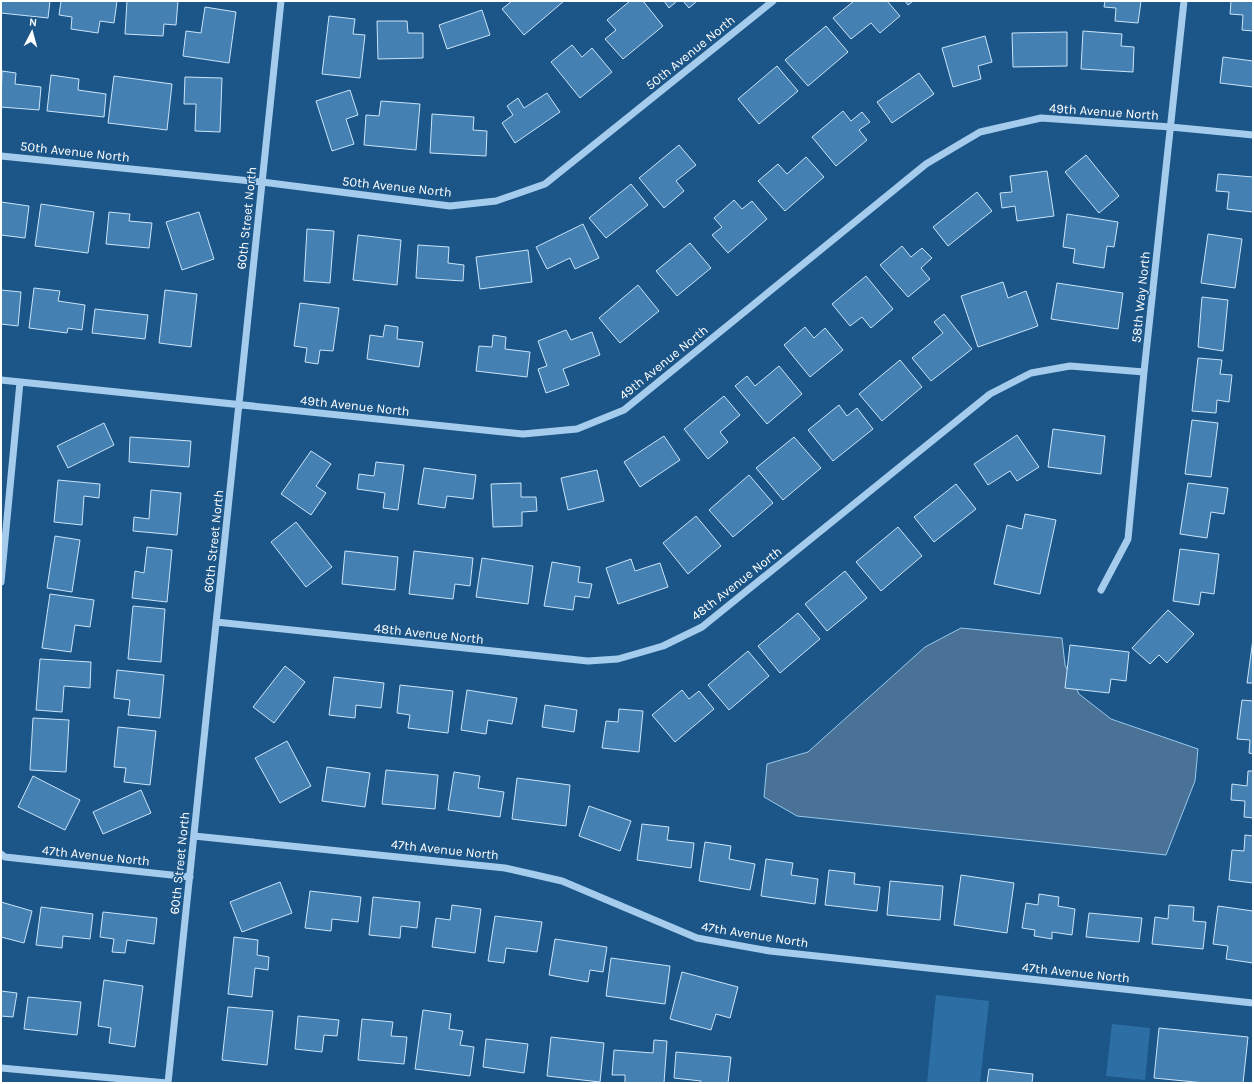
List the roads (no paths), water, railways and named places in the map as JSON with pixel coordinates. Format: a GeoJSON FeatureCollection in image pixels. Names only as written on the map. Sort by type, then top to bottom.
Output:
{"type":"FeatureCollection","features":[{"type":"Feature","properties":{"kind":"street","name":"60th Street North"},"geometry":{"type":"LineString","coordinates":[[168,1083],[281,1]]}},
{"type":"Feature","properties":{"kind":"street","name":"50th Avenue North"},"geometry":{"type":"LineString","coordinates":[[1,156],[262,182],[450,206],[496,202],[544,184],[773,1]]}},
{"type":"Feature","properties":{"kind":"street","name":"58th Way North"},"geometry":{"type":"LineString","coordinates":[[1101,590],[1128,539],[1144,372],[1184,1]]}},
{"type":"Feature","properties":{"kind":"street","name":"49th Avenue North"},"geometry":{"type":"LineString","coordinates":[[1,380],[523,434],[577,429],[624,410],[926,164],[980,132],[1041,118],[1171,127],[1253,135]]}},
{"type":"Feature","properties":{"kind":"street","name":"48th Avenue North"},"geometry":{"type":"LineString","coordinates":[[216,622],[588,661],[618,659],[663,646],[702,627],[990,394],[1031,373],[1070,366],[1144,372]]}},
{"type":"Feature","properties":{"kind":"street"},"geometry":{"type":"LineString","coordinates":[[1,582],[20,382]]}},
{"type":"Feature","properties":{"kind":"street","name":"47th Avenue North"},"geometry":{"type":"LineString","coordinates":[[194,836],[505,868],[562,881],[697,938],[770,951],[1253,1003]]}},
{"type":"Feature","properties":{"kind":"street","name":"47th Avenue North"},"geometry":{"type":"LineString","coordinates":[[1,854],[5,857],[190,877]]}},
{"type":"Feature","properties":{"kind":"street"},"geometry":{"type":"LineString","coordinates":[[1,1068],[168,1083]]}}]}
